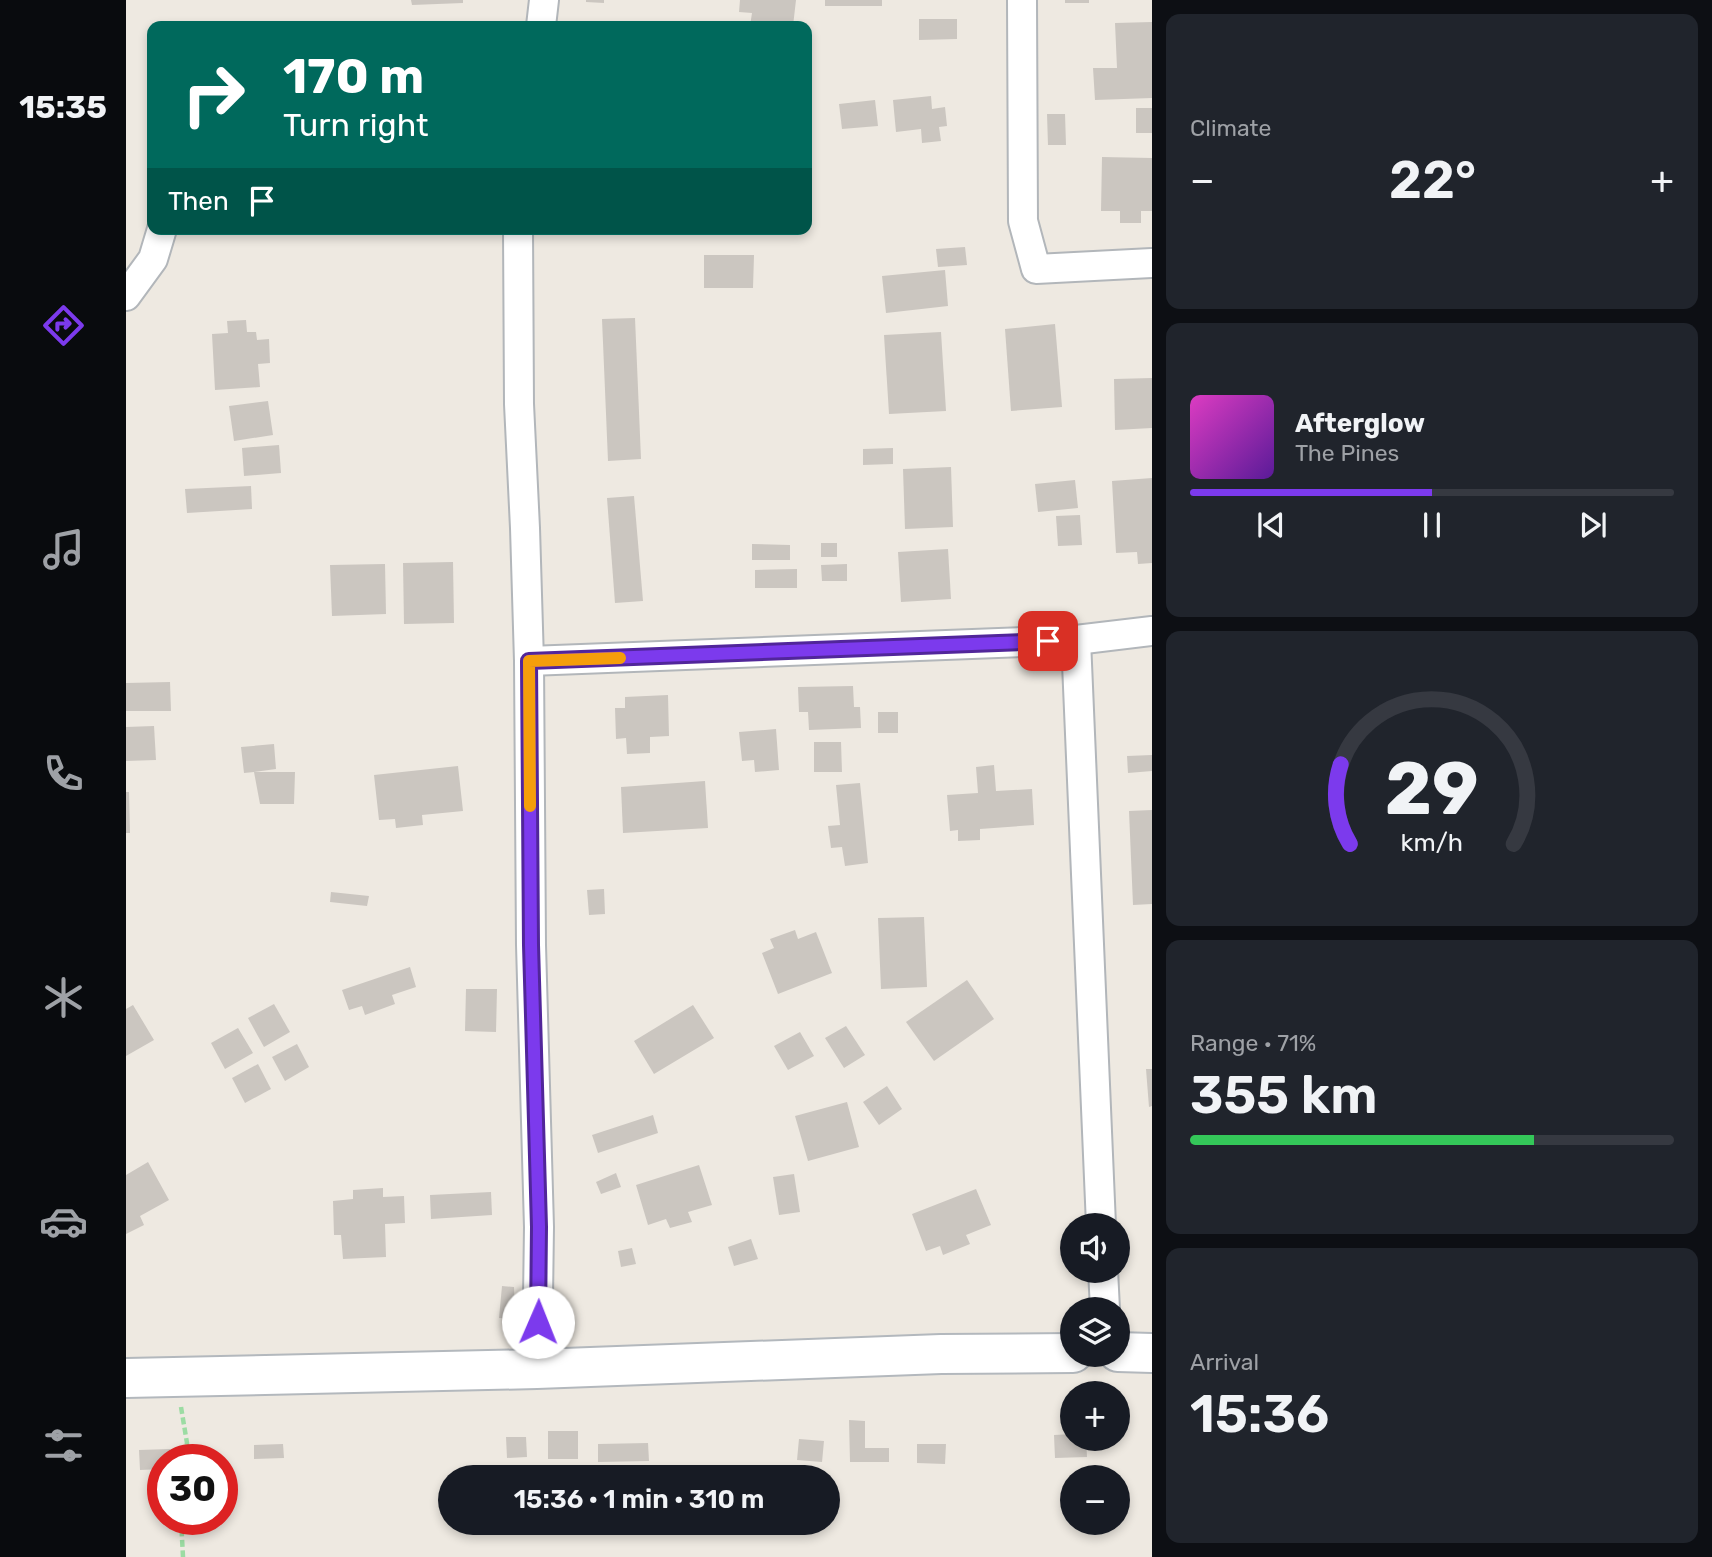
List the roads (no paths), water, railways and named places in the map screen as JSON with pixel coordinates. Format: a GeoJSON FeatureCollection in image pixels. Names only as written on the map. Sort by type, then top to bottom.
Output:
{"type":"FeatureCollection","features":[{"type":"Feature","properties":{"kind":"street"},"geometry":{"type":"LineString","coordinates":[[542,21],[544,0]]}},
{"type":"Feature","properties":{"kind":"street"},"geometry":{"type":"LineString","coordinates":[[1022,0],[1023,221],[1036,269],[1152,263]]}},
{"type":"Feature","properties":{"kind":"street"},"geometry":{"type":"LineString","coordinates":[[126,296],[153,259],[160,235]]}},
{"type":"Feature","properties":{"kind":"street"},"geometry":{"type":"LineString","coordinates":[[518,235],[519,404],[529,661],[531,945],[539,1227],[537,1369]]}},
{"type":"Feature","properties":{"kind":"street"},"geometry":{"type":"LineString","coordinates":[[529,661],[1076,640],[1152,631]]}},
{"type":"Feature","properties":{"kind":"street"},"geometry":{"type":"LineString","coordinates":[[1076,640],[1100,1213]]}},
{"type":"Feature","properties":{"kind":"street"},"geometry":{"type":"LineString","coordinates":[[1130,1352],[1152,1353]]}},
{"type":"Feature","properties":{"kind":"street"},"geometry":{"type":"LineString","coordinates":[[126,1378],[537,1369],[941,1354],[1060,1353]]}}]}
